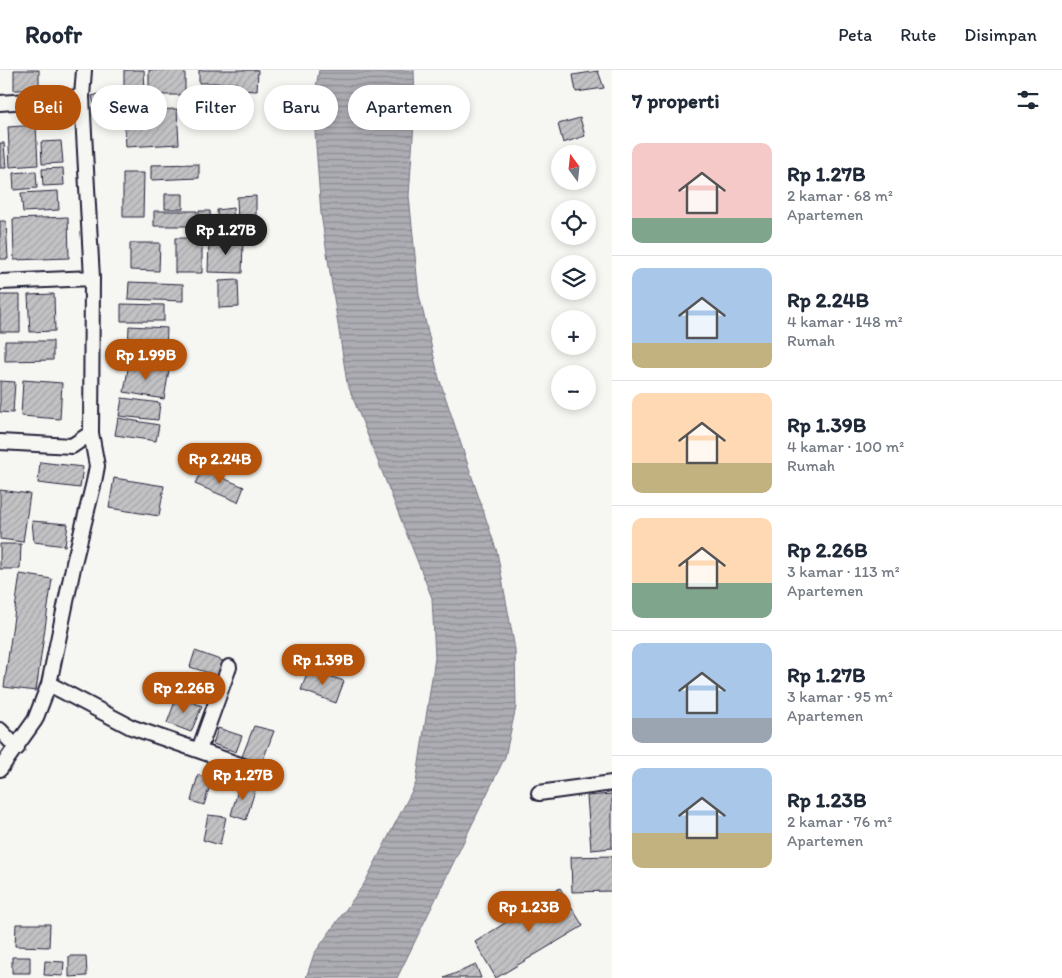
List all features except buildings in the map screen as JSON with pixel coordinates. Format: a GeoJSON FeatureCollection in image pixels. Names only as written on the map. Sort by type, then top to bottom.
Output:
{"type":"FeatureCollection","features":[{"type":"Feature","properties":{"kind":"street"},"geometry":{"type":"LineString","coordinates":[[0,770],[35,720],[50,684],[74,563],[97,466],[91,433],[92,278],[82,97],[84,70]]}},
{"type":"Feature","properties":{"kind":"street"},"geometry":{"type":"LineString","coordinates":[[0,103],[82,97]]}},
{"type":"Feature","properties":{"kind":"street"},"geometry":{"type":"LineString","coordinates":[[0,282],[92,278]]}},
{"type":"Feature","properties":{"kind":"street"},"geometry":{"type":"LineString","coordinates":[[0,442],[72,446],[91,433]]}},
{"type":"Feature","properties":{"kind":"street"},"geometry":{"type":"LineString","coordinates":[[199,750],[229,668]]}},
{"type":"Feature","properties":{"kind":"street"},"geometry":{"type":"LineString","coordinates":[[50,684],[131,727],[255,770]]}},
{"type":"Feature","properties":{"kind":"street"},"geometry":{"type":"LineString","coordinates":[[0,730],[17,748]]}},
{"type":"Feature","properties":{"kind":"street"},"geometry":{"type":"LineString","coordinates":[[539,793],[612,783]]}},
{"type":"Feature","properties":{"kind":"shaded area"},"geometry":{"type":"Polygon","coordinates":[[[319,70],[414,70],[414,85],[348,85],[348,130],[413,130],[409,196],[419,295],[439,378],[497,552],[515,649],[516,707],[505,757],[397,978],[306,978],[314,954],[364,884],[416,783],[435,658],[432,598],[347,383],[321,214],[315,130],[338,130],[338,85],[316,85],[319,70]]]}}]}
